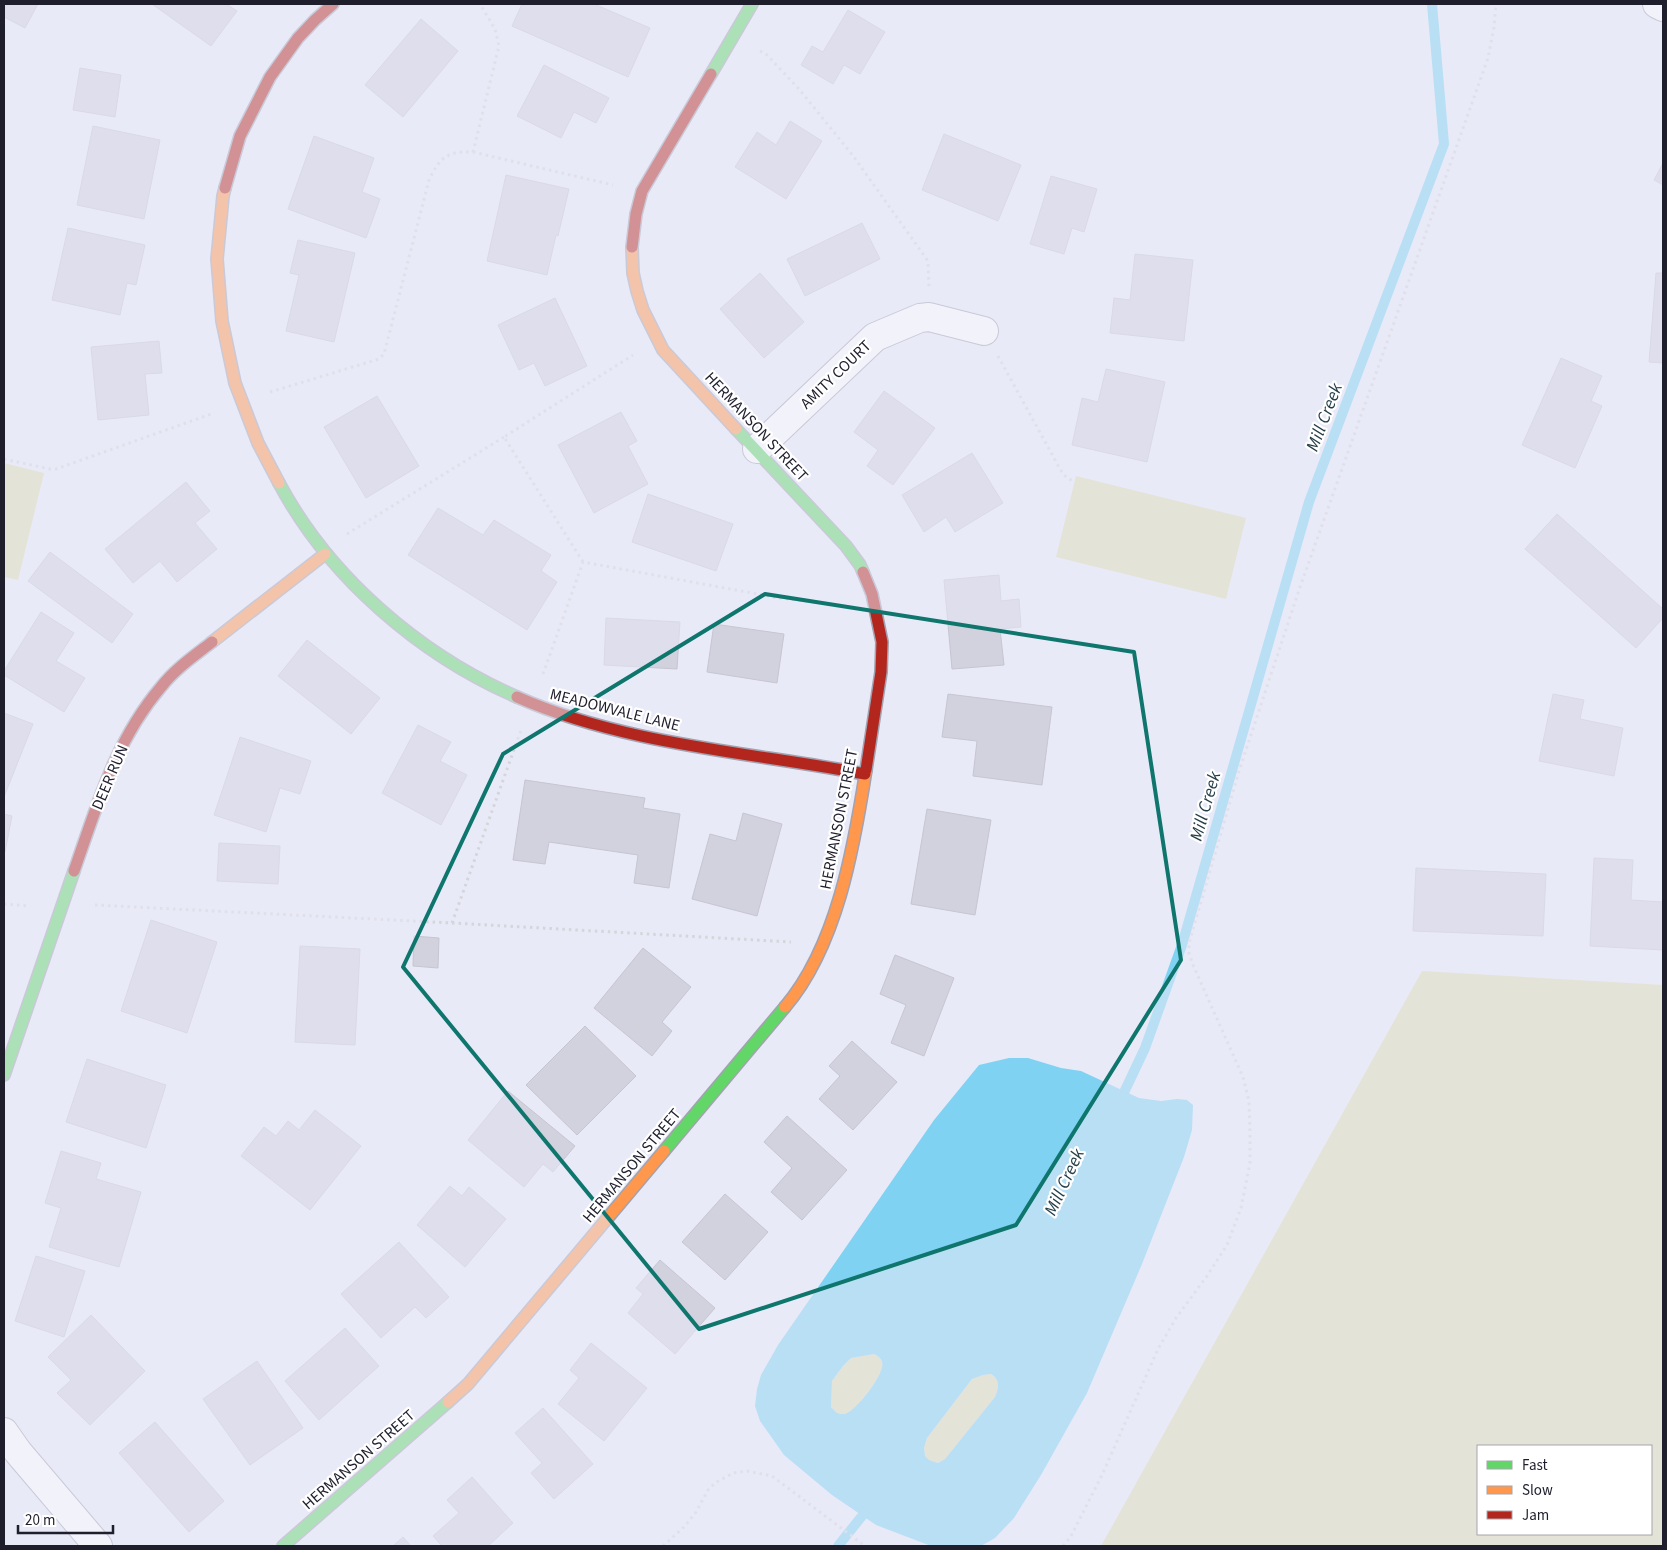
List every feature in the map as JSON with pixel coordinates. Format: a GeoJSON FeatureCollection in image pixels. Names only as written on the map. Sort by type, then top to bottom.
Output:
{"type":"FeatureCollection","features":[{"type":"Feature","properties":{"kind":"street","name":"MEADOWVALE LANE"},"geometry":{"type":"LineString","coordinates":[[331,4],[294,42],[252,109],[233,156],[226,181],[221,206],[217,255],[217,281],[225,339],[241,403],[259,448],[282,491],[325,554],[357,588],[422,644],[459,669],[532,705],[588,722],[680,743],[827,766],[865,774]]}},
{"type":"Feature","properties":{"kind":"street","name":"HERMANSON STREET"},"geometry":{"type":"LineString","coordinates":[[283,1546],[468,1384],[793,998],[820,949],[832,922],[848,864],[865,774],[881,672],[882,642],[872,594],[860,565],[846,546],[663,350],[648,325],[639,302],[631,255],[635,214],[642,191],[752,4]]}},
{"type":"Feature","properties":{"kind":"street"},"geometry":{"type":"LineString","coordinates":[[1657,4],[1663,7]]}},
{"type":"Feature","properties":{"kind":"street"},"geometry":{"type":"LineString","coordinates":[[929,317],[984,331]]}},
{"type":"Feature","properties":{"kind":"street","name":"AMITY COURT"},"geometry":{"type":"LineString","coordinates":[[757,449],[875,337],[920,318],[929,317]]}},
{"type":"Feature","properties":{"kind":"street","name":"DEER RUN"},"geometry":{"type":"LineString","coordinates":[[4,1075],[106,776],[132,725],[161,686],[180,667],[325,554]]}},
{"type":"Feature","properties":{"kind":"street"},"geometry":{"type":"LineString","coordinates":[[4,1432],[18,1452],[98,1546]]}},
{"type":"Feature","properties":{"kind":"path"},"geometry":{"type":"LineString","coordinates":[[473,152],[499,46],[495,29],[480,4]]}},
{"type":"Feature","properties":{"kind":"path"},"geometry":{"type":"LineString","coordinates":[[1063,1546],[1070,1538],[1102,1475],[1158,1349],[1176,1318],[1227,1245],[1241,1208],[1250,1163],[1249,1101],[1243,1077],[1193,964],[1189,953],[1189,943],[1239,771],[1299,590],[1488,58],[1496,4]]}},
{"type":"Feature","properties":{"kind":"path"},"geometry":{"type":"LineString","coordinates":[[733,37],[766,54],[798,89],[854,157],[928,261],[929,317]]}},
{"type":"Feature","properties":{"kind":"path"},"geometry":{"type":"LineString","coordinates":[[266,393],[382,357],[430,180],[435,166],[443,158],[460,152],[473,152],[642,191]]}},
{"type":"Feature","properties":{"kind":"path"},"geometry":{"type":"LineString","coordinates":[[984,331],[1060,469],[1064,475],[1075,483]]}},
{"type":"Feature","properties":{"kind":"path"},"geometry":{"type":"LineString","coordinates":[[325,554],[346,534],[657,339]]}},
{"type":"Feature","properties":{"kind":"path"},"geometry":{"type":"LineString","coordinates":[[4,459],[56,469],[217,412]]}},
{"type":"Feature","properties":{"kind":"path"},"geometry":{"type":"LineString","coordinates":[[504,436],[583,562],[774,597],[876,609]]}},
{"type":"Feature","properties":{"kind":"path"},"geometry":{"type":"LineString","coordinates":[[543,674],[583,562]]}},
{"type":"Feature","properties":{"kind":"path"},"geometry":{"type":"LineString","coordinates":[[452,922],[522,728]]}},
{"type":"Feature","properties":{"kind":"path"},"geometry":{"type":"LineString","coordinates":[[4,904],[30,906]]}},
{"type":"Feature","properties":{"kind":"path"},"geometry":{"type":"LineString","coordinates":[[95,905],[452,922],[792,942],[820,949]]}},
{"type":"Feature","properties":{"kind":"path"},"geometry":{"type":"LineString","coordinates":[[663,1546],[685,1526],[699,1507],[708,1490],[715,1483],[733,1473],[747,1471],[772,1476],[865,1546]]}},
{"type":"Feature","properties":{"kind":"highlighted area"},"geometry":{"type":"Polygon","coordinates":[[[765,594],[1134,652],[1181,960],[1016,1225],[699,1329],[403,967],[503,754],[765,594]]]}},
{"type":"Feature","properties":{"kind":"shaded area"},"geometry":{"type":"Polygon","coordinates":[[[4,463],[44,473],[18,580],[4,577],[4,463]]]}},
{"type":"Feature","properties":{"kind":"shaded area"},"geometry":{"type":"Polygon","coordinates":[[[1076,476],[1246,518],[1226,599],[1056,557],[1076,476]]]}},
{"type":"Feature","properties":{"kind":"shaded area"},"geometry":{"type":"Polygon","coordinates":[[[1422,971],[1663,985],[1663,1546],[1101,1546],[1422,971]]]}},
{"type":"Feature","properties":{"kind":"shaded area"},"geometry":{"type":"Polygon","coordinates":[[[874,1354],[882,1362],[882,1367],[875,1382],[863,1399],[850,1411],[845,1414],[837,1413],[831,1407],[832,1381],[851,1358],[874,1354]]]}},
{"type":"Feature","properties":{"kind":"shaded area"},"geometry":{"type":"Polygon","coordinates":[[[991,1374],[996,1378],[998,1384],[995,1397],[945,1459],[938,1463],[929,1460],[925,1456],[924,1448],[927,1438],[972,1379],[991,1374]]]}},
{"type":"Feature","properties":{"kind":"water"},"geometry":{"type":"Polygon","coordinates":[[[1009,1058],[1028,1058],[1061,1068],[1081,1071],[1139,1098],[1161,1101],[1187,1100],[1193,1105],[1192,1130],[1184,1157],[1142,1264],[1087,1393],[1041,1475],[1014,1518],[995,1538],[981,1546],[931,1546],[876,1525],[832,1495],[784,1455],[760,1421],[755,1406],[761,1375],[778,1345],[934,1120],[979,1065],[1009,1058]],[[874,1354],[851,1358],[832,1381],[831,1407],[837,1413],[845,1414],[850,1411],[863,1399],[875,1382],[882,1367],[882,1362],[874,1354]],[[991,1374],[972,1379],[927,1438],[924,1448],[925,1456],[929,1460],[938,1463],[945,1459],[995,1397],[998,1384],[996,1378],[991,1374]]]}},
{"type":"Feature","properties":{"kind":"building"},"geometry":{"type":"Polygon","coordinates":[[[4,4],[38,4],[25,28],[4,17],[4,4]]]}},
{"type":"Feature","properties":{"kind":"building"},"geometry":{"type":"Polygon","coordinates":[[[152,4],[226,4],[237,11],[211,46],[152,4]]]}},
{"type":"Feature","properties":{"kind":"building"},"geometry":{"type":"Polygon","coordinates":[[[522,4],[594,4],[650,28],[628,77],[512,26],[522,4]]]}},
{"type":"Feature","properties":{"kind":"building"},"geometry":{"type":"Polygon","coordinates":[[[848,10],[885,32],[860,74],[844,65],[833,84],[801,65],[812,46],[823,52],[848,10]]]}},
{"type":"Feature","properties":{"kind":"building"},"geometry":{"type":"Polygon","coordinates":[[[421,19],[458,51],[403,117],[365,85],[421,19]]]}},
{"type":"Feature","properties":{"kind":"building"},"geometry":{"type":"Polygon","coordinates":[[[544,65],[609,98],[596,123],[574,112],[561,138],[517,116],[544,65]]]}},
{"type":"Feature","properties":{"kind":"building"},"geometry":{"type":"Polygon","coordinates":[[[80,68],[121,75],[115,117],[73,110],[80,68]]]}},
{"type":"Feature","properties":{"kind":"building"},"geometry":{"type":"Polygon","coordinates":[[[790,121],[822,141],[786,199],[735,167],[757,132],[776,145],[790,121]]]}},
{"type":"Feature","properties":{"kind":"building"},"geometry":{"type":"Polygon","coordinates":[[[93,126],[160,140],[144,219],[77,205],[93,126]]]}},
{"type":"Feature","properties":{"kind":"building"},"geometry":{"type":"Polygon","coordinates":[[[944,134],[1021,165],[998,221],[922,190],[944,134]]]}},
{"type":"Feature","properties":{"kind":"building"},"geometry":{"type":"Polygon","coordinates":[[[314,136],[374,158],[362,192],[380,199],[366,238],[288,209],[314,136]]]}},
{"type":"Feature","properties":{"kind":"building"},"geometry":{"type":"Polygon","coordinates":[[[1663,163],[1663,185],[1654,180],[1663,163]]]}},
{"type":"Feature","properties":{"kind":"building"},"geometry":{"type":"Polygon","coordinates":[[[506,175],[569,189],[547,275],[487,261],[506,175]]]}},
{"type":"Feature","properties":{"kind":"building"},"geometry":{"type":"Polygon","coordinates":[[[1051,176],[1097,189],[1084,232],[1072,228],[1064,254],[1030,244],[1051,176]]]}},
{"type":"Feature","properties":{"kind":"building"},"geometry":{"type":"Polygon","coordinates":[[[862,223],[880,259],[805,296],[787,259],[862,223]]]}},
{"type":"Feature","properties":{"kind":"building"},"geometry":{"type":"Polygon","coordinates":[[[68,228],[145,245],[136,285],[127,283],[120,315],[52,300],[68,228]]]}},
{"type":"Feature","properties":{"kind":"building"},"geometry":{"type":"Polygon","coordinates":[[[298,240],[355,253],[334,342],[286,331],[299,275],[290,273],[298,240]]]}},
{"type":"Feature","properties":{"kind":"building"},"geometry":{"type":"Polygon","coordinates":[[[1135,254],[1193,260],[1184,341],[1110,333],[1114,298],[1130,300],[1135,254]]]}},
{"type":"Feature","properties":{"kind":"building"},"geometry":{"type":"Polygon","coordinates":[[[760,273],[804,322],[764,358],[720,309],[760,273]]]}},
{"type":"Feature","properties":{"kind":"building"},"geometry":{"type":"Polygon","coordinates":[[[1656,273],[1663,273],[1663,363],[1649,362],[1656,273]]]}},
{"type":"Feature","properties":{"kind":"building"},"geometry":{"type":"Polygon","coordinates":[[[555,298],[587,366],[545,386],[534,363],[519,370],[498,325],[555,298]]]}},
{"type":"Feature","properties":{"kind":"building"},"geometry":{"type":"Polygon","coordinates":[[[159,341],[162,373],[145,374],[149,415],[98,420],[91,347],[159,341]]]}},
{"type":"Feature","properties":{"kind":"building"},"geometry":{"type":"Polygon","coordinates":[[[1561,358],[1602,376],[1591,401],[1602,406],[1575,468],[1522,445],[1561,358]]]}},
{"type":"Feature","properties":{"kind":"building"},"geometry":{"type":"Polygon","coordinates":[[[1106,369],[1165,382],[1147,462],[1072,445],[1082,398],[1098,402],[1106,369]]]}},
{"type":"Feature","properties":{"kind":"building"},"geometry":{"type":"Polygon","coordinates":[[[884,391],[935,428],[893,485],[867,466],[878,450],[854,432],[884,391]]]}},
{"type":"Feature","properties":{"kind":"building"},"geometry":{"type":"Polygon","coordinates":[[[377,396],[419,466],[366,498],[324,427],[377,396]]]}},
{"type":"Feature","properties":{"kind":"building"},"geometry":{"type":"Polygon","coordinates":[[[621,412],[637,441],[628,446],[648,484],[594,513],[558,445],[621,412]]]}},
{"type":"Feature","properties":{"kind":"building"},"geometry":{"type":"Polygon","coordinates":[[[972,453],[1003,503],[955,532],[946,517],[924,532],[902,495],[972,453]]]}},
{"type":"Feature","properties":{"kind":"building"},"geometry":{"type":"Polygon","coordinates":[[[186,482],[210,511],[195,523],[217,549],[177,582],[160,561],[133,583],[105,549],[186,482]]]}},
{"type":"Feature","properties":{"kind":"building"},"geometry":{"type":"Polygon","coordinates":[[[648,494],[733,524],[716,571],[632,542],[648,494]]]}},
{"type":"Feature","properties":{"kind":"building"},"geometry":{"type":"Polygon","coordinates":[[[438,508],[483,535],[494,520],[551,555],[541,571],[557,582],[527,630],[408,555],[438,508]]]}},
{"type":"Feature","properties":{"kind":"building"},"geometry":{"type":"Polygon","coordinates":[[[1557,514],[1663,609],[1663,618],[1636,648],[1525,549],[1557,514]]]}},
{"type":"Feature","properties":{"kind":"building"},"geometry":{"type":"Polygon","coordinates":[[[50,552],[133,614],[112,643],[28,581],[50,552]]]}},
{"type":"Feature","properties":{"kind":"building"},"geometry":{"type":"Polygon","coordinates":[[[999,575],[1001,601],[1019,599],[1021,627],[1000,629],[1004,665],[952,669],[944,580],[999,575]]]}},
{"type":"Feature","properties":{"kind":"building"},"geometry":{"type":"Polygon","coordinates":[[[41,612],[74,633],[56,661],[85,678],[64,712],[4,675],[4,671],[41,612]]]}},
{"type":"Feature","properties":{"kind":"building"},"geometry":{"type":"Polygon","coordinates":[[[606,618],[680,622],[677,669],[604,665],[606,618]]]}},
{"type":"Feature","properties":{"kind":"building"},"geometry":{"type":"Polygon","coordinates":[[[714,624],[784,634],[777,683],[707,672],[714,624]]]}},
{"type":"Feature","properties":{"kind":"building"},"geometry":{"type":"Polygon","coordinates":[[[307,640],[380,698],[351,734],[278,676],[307,640]]]}},
{"type":"Feature","properties":{"kind":"building"},"geometry":{"type":"Polygon","coordinates":[[[948,694],[1052,707],[1042,785],[973,776],[977,741],[942,737],[948,694]]]}},
{"type":"Feature","properties":{"kind":"building"},"geometry":{"type":"Polygon","coordinates":[[[1553,694],[1584,700],[1580,719],[1623,728],[1614,776],[1539,761],[1553,694]]]}},
{"type":"Feature","properties":{"kind":"building"},"geometry":{"type":"Polygon","coordinates":[[[4,713],[33,724],[4,797],[4,713]]]}},
{"type":"Feature","properties":{"kind":"building"},"geometry":{"type":"Polygon","coordinates":[[[418,725],[451,742],[440,761],[467,775],[441,825],[382,793],[418,725]]]}},
{"type":"Feature","properties":{"kind":"building"},"geometry":{"type":"Polygon","coordinates":[[[240,737],[311,761],[300,794],[280,788],[266,832],[214,815],[240,737]]]}},
{"type":"Feature","properties":{"kind":"building"},"geometry":{"type":"Polygon","coordinates":[[[525,780],[645,798],[643,808],[680,814],[669,888],[634,883],[638,855],[549,842],[545,864],[513,860],[525,780]]]}},
{"type":"Feature","properties":{"kind":"building"},"geometry":{"type":"Polygon","coordinates":[[[927,809],[991,820],[975,915],[911,904],[927,809]]]}},
{"type":"Feature","properties":{"kind":"building"},"geometry":{"type":"Polygon","coordinates":[[[743,813],[782,824],[757,916],[692,899],[710,834],[736,841],[743,813]]]}},
{"type":"Feature","properties":{"kind":"building"},"geometry":{"type":"Polygon","coordinates":[[[4,814],[12,816],[5,852],[4,852],[4,814]]]}},
{"type":"Feature","properties":{"kind":"building"},"geometry":{"type":"Polygon","coordinates":[[[219,843],[280,846],[278,884],[217,881],[219,843]]]}},
{"type":"Feature","properties":{"kind":"building"},"geometry":{"type":"Polygon","coordinates":[[[1594,858],[1633,860],[1631,900],[1663,902],[1663,950],[1590,946],[1594,858]]]}},
{"type":"Feature","properties":{"kind":"building"},"geometry":{"type":"Polygon","coordinates":[[[1416,868],[1546,874],[1543,936],[1413,931],[1416,868]]]}},
{"type":"Feature","properties":{"kind":"building"},"geometry":{"type":"Polygon","coordinates":[[[151,920],[217,942],[187,1033],[121,1011],[151,920]]]}},
{"type":"Feature","properties":{"kind":"building"},"geometry":{"type":"Polygon","coordinates":[[[414,936],[439,938],[438,968],[413,966],[414,936]]]}},
{"type":"Feature","properties":{"kind":"building"},"geometry":{"type":"Polygon","coordinates":[[[300,946],[360,949],[355,1045],[295,1042],[300,946]]]}},
{"type":"Feature","properties":{"kind":"building"},"geometry":{"type":"Polygon","coordinates":[[[643,948],[691,987],[662,1022],[672,1031],[652,1056],[594,1008],[643,948]]]}},
{"type":"Feature","properties":{"kind":"building"},"geometry":{"type":"Polygon","coordinates":[[[895,955],[954,978],[924,1056],[891,1043],[906,1005],[880,994],[895,955]]]}},
{"type":"Feature","properties":{"kind":"building"},"geometry":{"type":"Polygon","coordinates":[[[585,1026],[636,1076],[577,1135],[526,1085],[585,1026]]]}},
{"type":"Feature","properties":{"kind":"building"},"geometry":{"type":"Polygon","coordinates":[[[852,1041],[897,1082],[853,1130],[819,1099],[840,1076],[829,1066],[852,1041]]]}},
{"type":"Feature","properties":{"kind":"building"},"geometry":{"type":"Polygon","coordinates":[[[87,1059],[166,1085],[146,1148],[66,1122],[87,1059]]]}},
{"type":"Feature","properties":{"kind":"building"},"geometry":{"type":"Polygon","coordinates":[[[508,1091],[575,1146],[553,1172],[543,1164],[524,1187],[468,1140],[508,1091]]]}},
{"type":"Feature","properties":{"kind":"building"},"geometry":{"type":"Polygon","coordinates":[[[315,1110],[361,1146],[310,1210],[241,1156],[264,1127],[276,1136],[288,1121],[299,1130],[315,1110]]]}},
{"type":"Feature","properties":{"kind":"building"},"geometry":{"type":"Polygon","coordinates":[[[787,1116],[847,1170],[802,1220],[771,1192],[792,1168],[764,1142],[787,1116]]]}},
{"type":"Feature","properties":{"kind":"building"},"geometry":{"type":"Polygon","coordinates":[[[61,1151],[101,1163],[96,1179],[141,1192],[119,1267],[49,1247],[61,1208],[45,1203],[61,1151]]]}},
{"type":"Feature","properties":{"kind":"building"},"geometry":{"type":"Polygon","coordinates":[[[450,1186],[462,1196],[469,1187],[506,1219],[465,1267],[417,1225],[450,1186]]]}},
{"type":"Feature","properties":{"kind":"building"},"geometry":{"type":"Polygon","coordinates":[[[725,1194],[768,1232],[725,1280],[682,1242],[725,1194]]]}},
{"type":"Feature","properties":{"kind":"building"},"geometry":{"type":"Polygon","coordinates":[[[399,1242],[449,1297],[426,1318],[415,1307],[381,1338],[341,1294],[399,1242]]]}},
{"type":"Feature","properties":{"kind":"building"},"geometry":{"type":"Polygon","coordinates":[[[36,1256],[85,1271],[64,1337],[15,1321],[36,1256]]]}},
{"type":"Feature","properties":{"kind":"building"},"geometry":{"type":"Polygon","coordinates":[[[660,1260],[715,1308],[675,1354],[628,1313],[643,1294],[636,1288],[660,1260]]]}},
{"type":"Feature","properties":{"kind":"building"},"geometry":{"type":"Polygon","coordinates":[[[91,1315],[145,1371],[90,1425],[57,1393],[71,1380],[48,1357],[91,1315]]]}},
{"type":"Feature","properties":{"kind":"building"},"geometry":{"type":"Polygon","coordinates":[[[345,1328],[379,1366],[319,1420],[285,1381],[345,1328]]]}},
{"type":"Feature","properties":{"kind":"building"},"geometry":{"type":"Polygon","coordinates":[[[591,1343],[647,1388],[604,1441],[558,1404],[579,1378],[570,1370],[591,1343]]]}},
{"type":"Feature","properties":{"kind":"building"},"geometry":{"type":"Polygon","coordinates":[[[257,1361],[303,1428],[250,1465],[203,1399],[257,1361]]]}},
{"type":"Feature","properties":{"kind":"building"},"geometry":{"type":"Polygon","coordinates":[[[543,1408],[593,1464],[554,1499],[531,1473],[542,1463],[515,1433],[543,1408]]]}},
{"type":"Feature","properties":{"kind":"building"},"geometry":{"type":"Polygon","coordinates":[[[155,1422],[224,1501],[189,1532],[119,1453],[155,1422]]]}},
{"type":"Feature","properties":{"kind":"building"},"geometry":{"type":"Polygon","coordinates":[[[472,1477],[513,1523],[488,1546],[442,1546],[433,1536],[459,1513],[447,1500],[472,1477]]]}},
{"type":"Feature","properties":{"kind":"building"},"geometry":{"type":"Polygon","coordinates":[[[403,1537],[411,1546],[393,1546],[403,1537]]]}},
{"type":"Feature","properties":{"kind":"waterway","name":"Mill Creek"},"geometry":{"type":"LineString","coordinates":[[1119,1103],[1145,1048],[1182,945],[1309,502],[1444,144],[1432,4]]}},
{"type":"Feature","properties":{"kind":"waterway","name":"Mill Creek"},"geometry":{"type":"LineString","coordinates":[[838,1546],[870,1506]]}},
{"type":"Feature","properties":{"kind":"traffic: fast"},"geometry":{"type":"LineString","coordinates":[[711,74],[752,4]]}},
{"type":"Feature","properties":{"kind":"traffic: fast"},"geometry":{"type":"LineString","coordinates":[[736,429],[846,546],[863,572]]}},
{"type":"Feature","properties":{"kind":"traffic: fast"},"geometry":{"type":"LineString","coordinates":[[279,483],[300,517],[324,550],[380,610],[412,636],[446,659],[481,680],[517,697]]}},
{"type":"Feature","properties":{"kind":"traffic: fast"},"geometry":{"type":"LineString","coordinates":[[4,1075],[74,871]]}},
{"type":"Feature","properties":{"kind":"traffic: fast"},"geometry":{"type":"LineString","coordinates":[[664,1151],[785,1007]]}},
{"type":"Feature","properties":{"kind":"traffic: fast"},"geometry":{"type":"LineString","coordinates":[[283,1546],[448,1402]]}},
{"type":"Feature","properties":{"kind":"traffic: slow"},"geometry":{"type":"LineString","coordinates":[[225,188],[217,259],[222,321],[235,383],[258,443],[279,483]]}},
{"type":"Feature","properties":{"kind":"traffic: slow"},"geometry":{"type":"LineString","coordinates":[[632,247],[633,273],[637,291],[643,310],[663,350],[736,429]]}},
{"type":"Feature","properties":{"kind":"traffic: slow"},"geometry":{"type":"LineString","coordinates":[[212,642],[325,554]]}},
{"type":"Feature","properties":{"kind":"traffic: slow"},"geometry":{"type":"LineString","coordinates":[[785,1007],[803,982],[818,955],[841,894],[856,831],[866,770]]}},
{"type":"Feature","properties":{"kind":"traffic: slow"},"geometry":{"type":"LineString","coordinates":[[448,1402],[468,1384],[664,1151]]}},
{"type":"Feature","properties":{"kind":"traffic: jam"},"geometry":{"type":"LineString","coordinates":[[225,188],[240,136],[270,77],[298,38],[333,4]]}},
{"type":"Feature","properties":{"kind":"traffic: jam"},"geometry":{"type":"LineString","coordinates":[[632,247],[636,214],[642,191],[711,74]]}},
{"type":"Feature","properties":{"kind":"traffic: jam"},"geometry":{"type":"LineString","coordinates":[[863,572],[872,594],[882,642],[881,672],[866,770]]}},
{"type":"Feature","properties":{"kind":"traffic: jam"},"geometry":{"type":"LineString","coordinates":[[74,871],[109,775],[131,729],[166,680],[212,642]]}},
{"type":"Feature","properties":{"kind":"traffic: jam"},"geometry":{"type":"LineString","coordinates":[[517,697],[558,713],[644,737],[865,774]]}}]}
